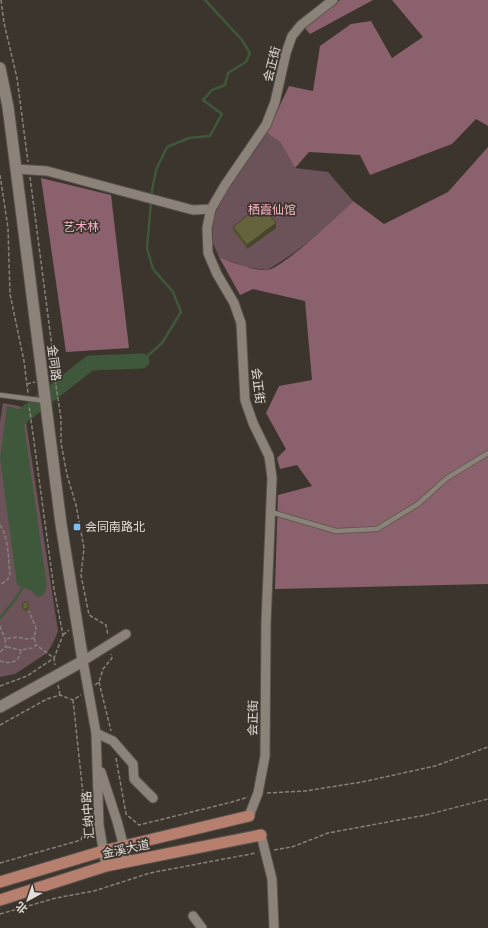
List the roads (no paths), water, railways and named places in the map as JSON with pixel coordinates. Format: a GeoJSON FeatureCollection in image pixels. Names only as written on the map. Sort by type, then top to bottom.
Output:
{"type":"FeatureCollection","features":[{"type":"Feature","properties":{"kind":"main road","name":"金溪大道"},"geometry":{"type":"LineString","coordinates":[[0,882],[103,851],[249,816]]}},
{"type":"Feature","properties":{"kind":"main road"},"geometry":{"type":"LineString","coordinates":[[176,852],[168,849],[163,843],[166,840],[182,833]]}},
{"type":"Feature","properties":{"kind":"main road","name":"金溪大道"},"geometry":{"type":"LineString","coordinates":[[0,900],[106,866],[261,835]]}},
{"type":"Feature","properties":{"kind":"main road"},"geometry":{"type":"LineString","coordinates":[[34,889],[54,876],[54,871],[47,868]]}},
{"type":"Feature","properties":{"kind":"street","name":"会正街"},"geometry":{"type":"LineString","coordinates":[[249,816],[258,793],[265,756],[266,623],[272,478],[269,456],[253,423],[245,400],[240,323],[234,303],[217,274],[208,253],[207,228],[210,209],[266,125],[275,102],[286,53],[292,36],[301,25],[333,0]]}},
{"type":"Feature","properties":{"kind":"street","name":"金同路"},"geometry":{"type":"LineString","coordinates":[[0,68],[8,107],[61,524],[83,661]]}},
{"type":"Feature","properties":{"kind":"street"},"geometry":{"type":"LineString","coordinates":[[16,169],[47,171],[193,210],[210,209]]}},
{"type":"Feature","properties":{"kind":"street"},"geometry":{"type":"LineString","coordinates":[[0,707],[83,661],[126,634]]}},
{"type":"Feature","properties":{"kind":"street","name":"汇纳中路"},"geometry":{"type":"LineString","coordinates":[[83,661],[96,733],[99,825],[106,866]]}},
{"type":"Feature","properties":{"kind":"street"},"geometry":{"type":"LineString","coordinates":[[96,733],[113,741],[133,764],[134,779],[153,798]]}},
{"type":"Feature","properties":{"kind":"street","name":"汇纳中路"},"geometry":{"type":"LineString","coordinates":[[97,761],[128,862]]}},
{"type":"Feature","properties":{"kind":"street"},"geometry":{"type":"LineString","coordinates":[[261,835],[272,879],[274,928]]}},
{"type":"Feature","properties":{"kind":"street"},"geometry":{"type":"LineString","coordinates":[[193,916],[202,928]]}},
{"type":"Feature","properties":{"kind":"lane"},"geometry":{"type":"LineString","coordinates":[[0,395],[46,401]]}},
{"type":"Feature","properties":{"kind":"lane"},"geometry":{"type":"LineString","coordinates":[[271,512],[336,531],[377,528],[418,504],[447,478],[488,453]]}},
{"type":"Feature","properties":{"kind":"waterway"},"geometry":{"type":"LineString","coordinates":[[142,361],[162,343],[181,312],[173,292],[153,269],[147,248],[152,191],[156,170],[167,147],[189,138],[210,136],[222,114],[203,100],[212,90],[225,85],[228,73],[246,62],[250,53],[242,40],[205,0]]}},
{"type":"Feature","properties":{"kind":"waterway"},"geometry":{"type":"LineString","coordinates":[[14,432],[15,422],[90,363],[142,361]]}},
{"type":"Feature","properties":{"kind":"waterway"},"geometry":{"type":"LineString","coordinates":[[0,618],[15,600],[24,585]]}},
{"type":"Feature","properties":{"kind":"place","name":"会同南路北"},"geometry":{"type":"Point","coordinates":[77,527]}},
{"type":"Feature","properties":{"kind":"park label","name":"栖霞仙馆"},"geometry":{"type":"Point","coordinates":[272,210]}},
{"type":"Feature","properties":{"kind":"park label","name":"艺术林"},"geometry":{"type":"Point","coordinates":[81,227]}}]}
